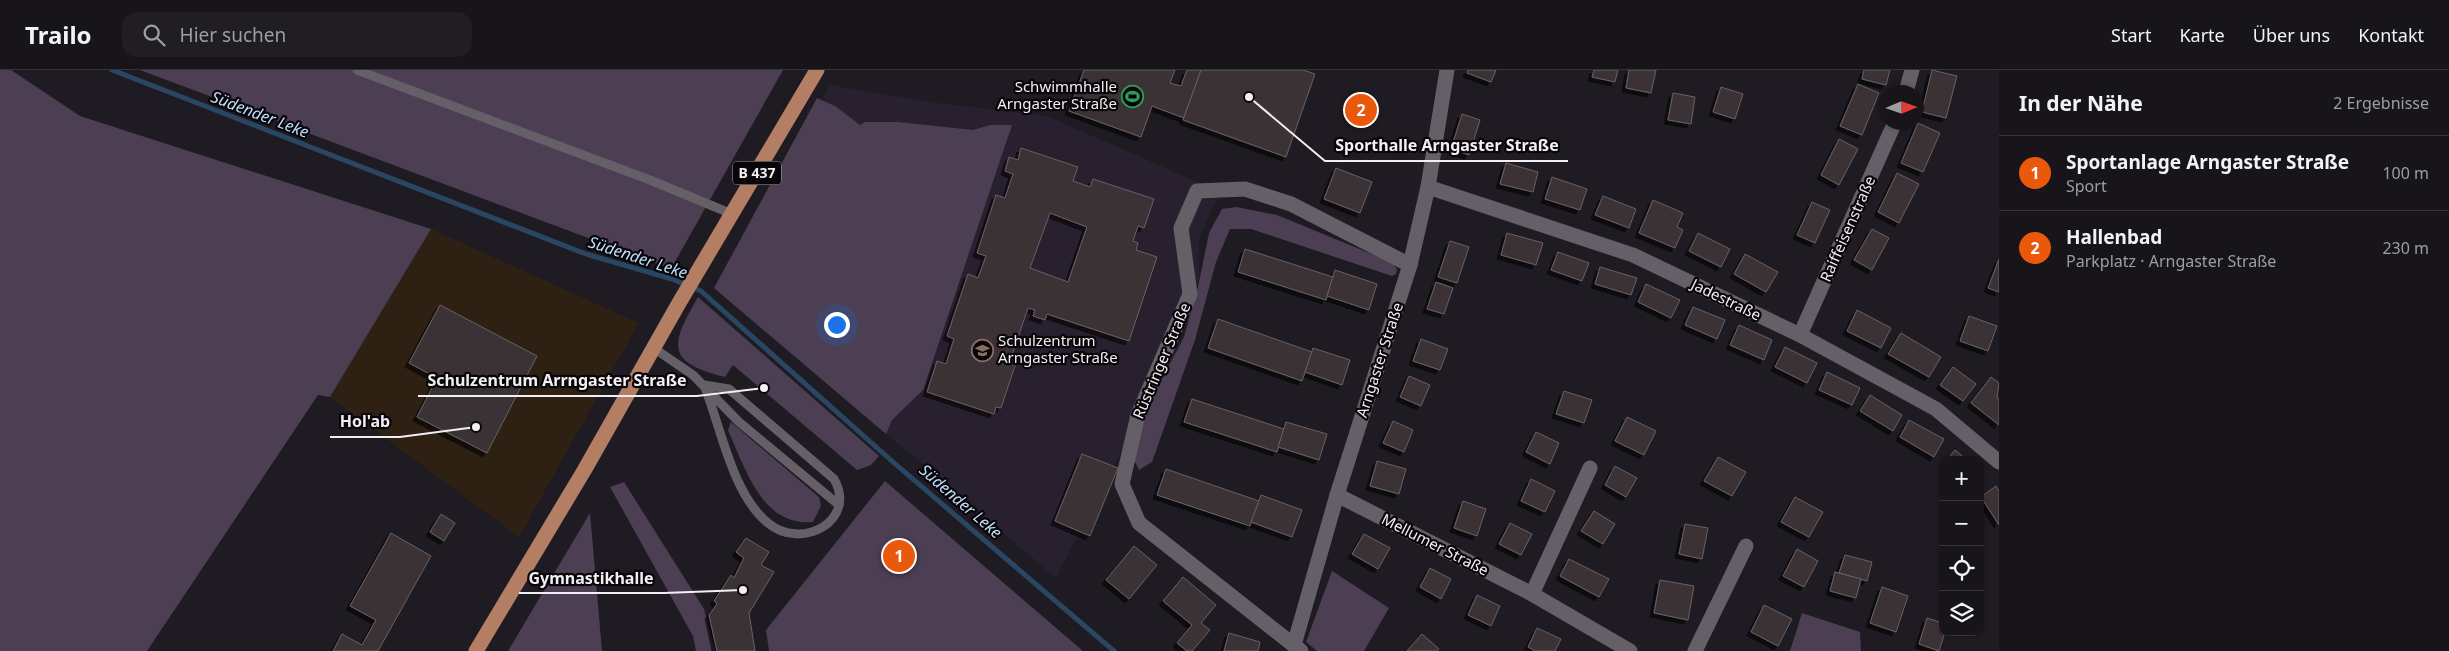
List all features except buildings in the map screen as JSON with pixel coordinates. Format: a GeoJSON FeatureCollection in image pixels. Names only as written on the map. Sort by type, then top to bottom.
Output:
{"type":"FeatureCollection","features":[{"type":"Feature","properties":{"kind":"main road","name":"B 437"},"geometry":{"type":"LineString","coordinates":[[476,651],[655,349],[679,303],[817,70]]}},
{"type":"Feature","properties":{"kind":"street","name":"Arngaster Straße"},"geometry":{"type":"LineString","coordinates":[[1298,648],[1337,495],[1410,265],[1428,186],[1447,70]]}},
{"type":"Feature","properties":{"kind":"street"},"geometry":{"type":"LineString","coordinates":[[1908,85],[1912,70]]}},
{"type":"Feature","properties":{"kind":"street","name":"Raiffeisenstraße"},"geometry":{"type":"LineString","coordinates":[[1800,335],[1891,130]]}},
{"type":"Feature","properties":{"kind":"street","name":"Jadestraße"},"geometry":{"type":"LineString","coordinates":[[1428,186],[1633,255],[1800,335],[1936,410],[1999,462]]}},
{"type":"Feature","properties":{"kind":"street","name":"Rüstringer Straße"},"geometry":{"type":"LineString","coordinates":[[1298,648],[1139,523],[1122,484],[1138,415],[1190,294],[1182,228],[1197,191],[1245,189],[1291,204],[1410,265]]}},
{"type":"Feature","properties":{"kind":"street"},"geometry":{"type":"LineString","coordinates":[[1532,594],[1590,468]]}},
{"type":"Feature","properties":{"kind":"street","name":"Mellumer Straße"},"geometry":{"type":"LineString","coordinates":[[1337,495],[1532,594],[1630,651]]}},
{"type":"Feature","properties":{"kind":"street"},"geometry":{"type":"LineString","coordinates":[[1695,651],[1746,546]]}},
{"type":"Feature","properties":{"kind":"lane"},"geometry":{"type":"LineString","coordinates":[[357,70],[721,207],[732,214]]}},
{"type":"Feature","properties":{"kind":"lane"},"geometry":{"type":"LineString","coordinates":[[655,349],[704,385],[739,422],[839,505]]}},
{"type":"Feature","properties":{"kind":"lane"},"geometry":{"type":"LineString","coordinates":[[704,385],[729,389],[834,479],[841,491],[839,505],[822,529],[805,535],[786,534],[768,524],[755,510],[724,448],[714,409],[704,385]]}},
{"type":"Feature","properties":{"kind":"shaded area"},"geometry":{"type":"Polygon","coordinates":[[[0,70],[11,70],[80,116],[431,229],[330,397],[318,395],[147,651],[0,651],[0,70]]]}},
{"type":"Feature","properties":{"kind":"shaded area"},"geometry":{"type":"Polygon","coordinates":[[[140,70],[783,70],[671,269],[140,70]]]}},
{"type":"Feature","properties":{"kind":"shaded area","name":"Schulzentrum Arngaster Straße"},"geometry":{"type":"Polygon","coordinates":[[[830,85],[937,103],[1047,116],[1220,192],[1199,238],[1199,280],[1155,410],[1121,451],[1056,578],[719,291],[830,85]]]}},
{"type":"Feature","properties":{"kind":"shaded area"},"geometry":{"type":"Polygon","coordinates":[[[817,98],[835,106],[860,125],[865,122],[898,122],[973,130],[990,125],[1012,125],[923,390],[892,420],[886,434],[714,288],[817,98]]]}},
{"type":"Feature","properties":{"kind":"shaded area"},"geometry":{"type":"Polygon","coordinates":[[[1236,207],[1277,215],[1391,262],[1397,269],[1396,274],[1392,276],[1251,229],[1230,229],[1216,262],[1195,340],[1152,462],[1139,470],[1133,458],[1142,417],[1184,337],[1198,287],[1209,233],[1222,209],[1236,207]]]}},
{"type":"Feature","properties":{"kind":"shaded area"},"geometry":{"type":"Polygon","coordinates":[[[431,229],[639,323],[519,537],[330,397],[431,229]]]}},
{"type":"Feature","properties":{"kind":"shaded area"},"geometry":{"type":"Polygon","coordinates":[[[698,297],[879,456],[871,465],[857,470],[733,365],[725,377],[691,365],[678,349],[679,339],[682,327],[698,297]]]}},
{"type":"Feature","properties":{"kind":"shaded area"},"geometry":{"type":"Polygon","coordinates":[[[731,422],[819,497],[821,506],[813,522],[795,521],[781,515],[768,505],[758,492],[741,461],[728,430],[731,422]]]}},
{"type":"Feature","properties":{"kind":"shaded area"},"geometry":{"type":"Polygon","coordinates":[[[885,481],[1083,651],[769,651],[766,630],[885,481]]]}},
{"type":"Feature","properties":{"kind":"shaded area"},"geometry":{"type":"Polygon","coordinates":[[[624,482],[704,609],[715,651],[696,651],[693,636],[610,487],[624,482]]]}},
{"type":"Feature","properties":{"kind":"shaded area"},"geometry":{"type":"Polygon","coordinates":[[[590,513],[602,651],[508,651],[590,513]]]}},
{"type":"Feature","properties":{"kind":"shaded area"},"geometry":{"type":"Polygon","coordinates":[[[1332,571],[1389,608],[1364,651],[1317,651],[1306,642],[1332,571]]]}},
{"type":"Feature","properties":{"kind":"shaded area"},"geometry":{"type":"Polygon","coordinates":[[[1802,613],[1860,632],[1861,651],[1790,651],[1802,613]]]}},
{"type":"Feature","properties":{"kind":"waterway","name":"Südender Leke"},"geometry":{"type":"LineString","coordinates":[[112,70],[586,254],[672,279],[701,291],[893,462],[1114,651]]}},
{"type":"Feature","properties":{"kind":"place","name":"Schwimmhalle Arngaster Straße"},"geometry":{"type":"Point","coordinates":[1133,96]}},
{"type":"Feature","properties":{"kind":"place","name":"Sporthalle Arngaster Straße"},"geometry":{"type":"Point","coordinates":[1249,97]}},
{"type":"Feature","properties":{"kind":"place","name":"Hallenbad"},"geometry":{"type":"Point","coordinates":[1361,110]}},
{"type":"Feature","properties":{"kind":"place","name":"Schulzentrum Arngaster Straße"},"geometry":{"type":"Point","coordinates":[982,350]}},
{"type":"Feature","properties":{"kind":"place","name":"Schulzentrum Arrngaster Straße"},"geometry":{"type":"Point","coordinates":[764,388]}},
{"type":"Feature","properties":{"kind":"place","name":"Hol'ab"},"geometry":{"type":"Point","coordinates":[476,427]}},
{"type":"Feature","properties":{"kind":"place","name":"Sportanlage Arngaster Straße"},"geometry":{"type":"Point","coordinates":[899,556]}},
{"type":"Feature","properties":{"kind":"place","name":"Gymnastikhalle"},"geometry":{"type":"Point","coordinates":[743,590]}}]}
